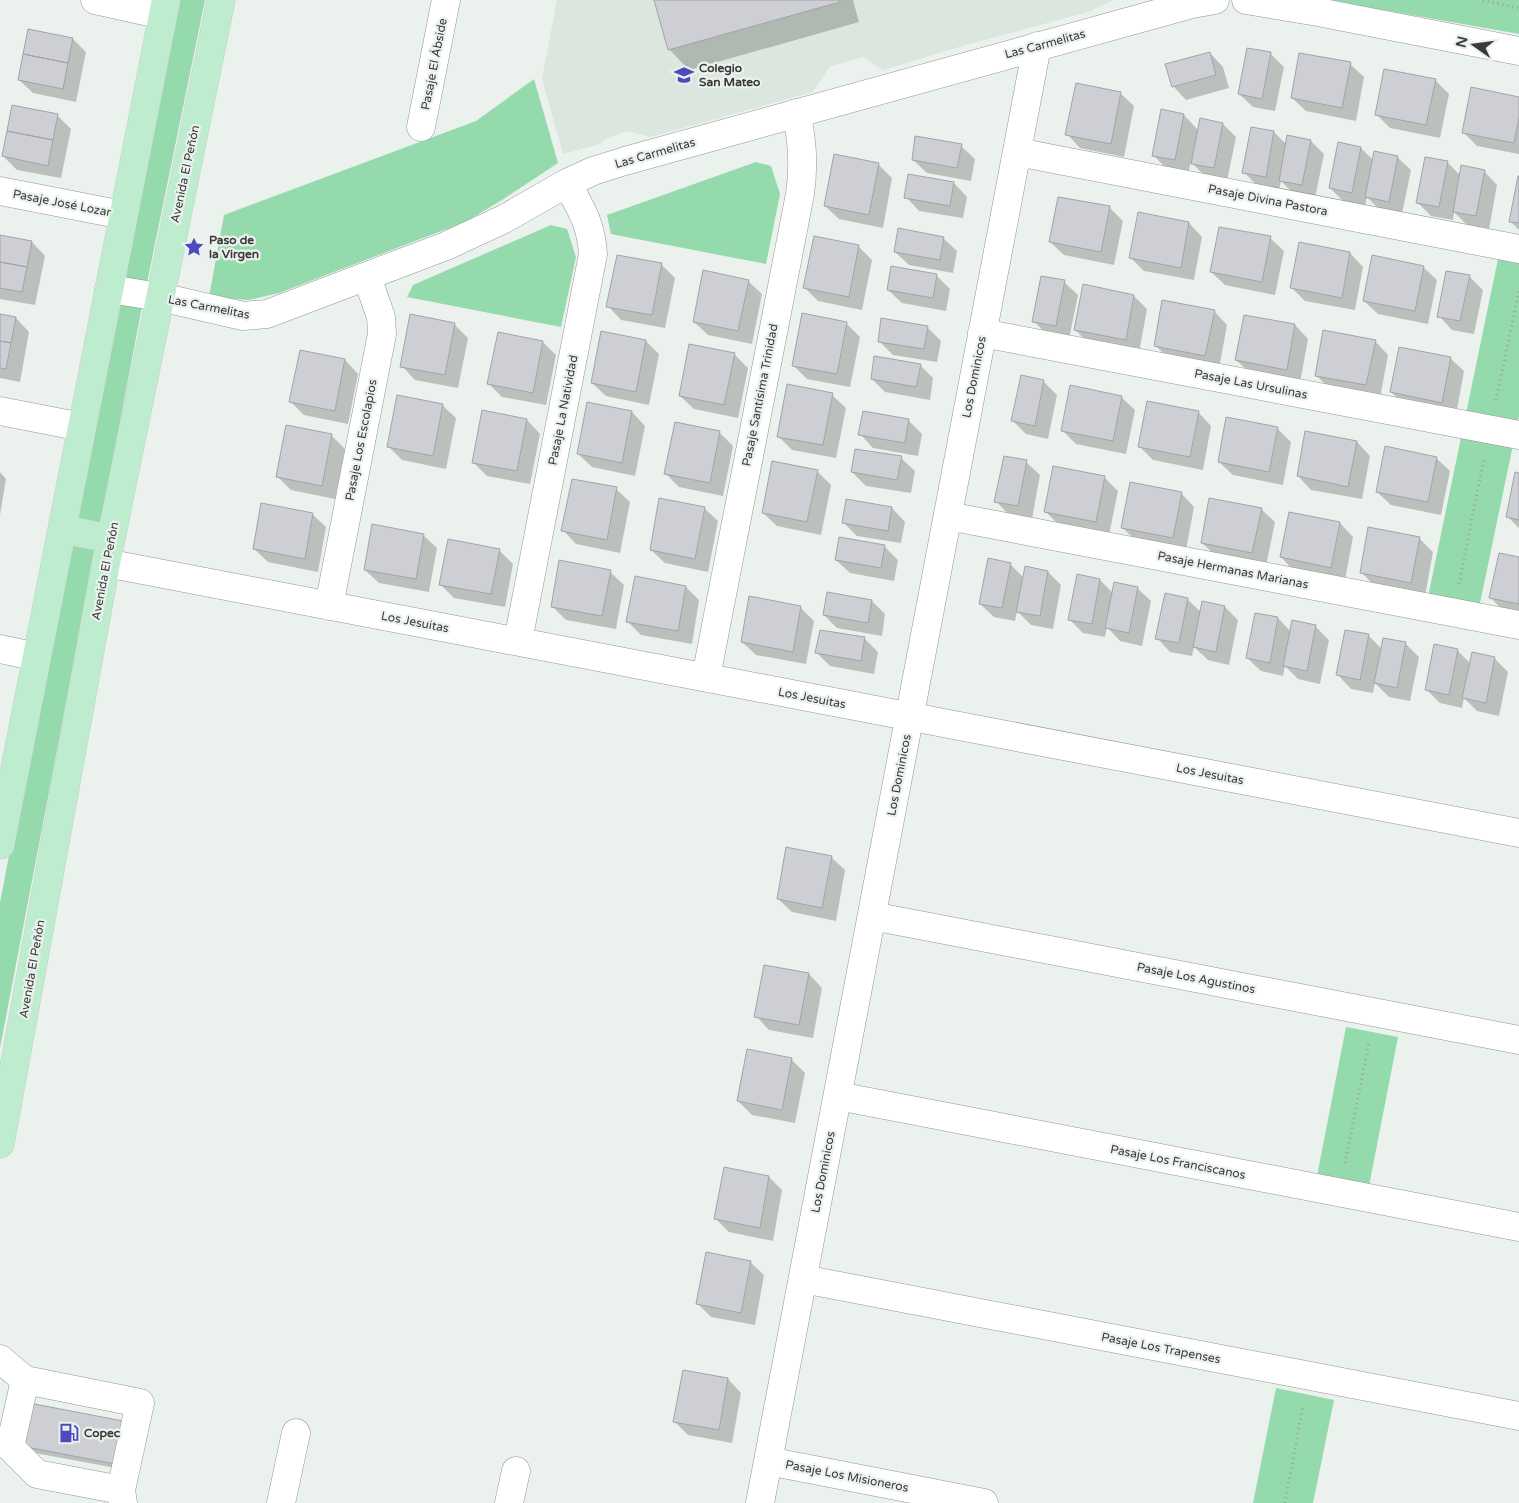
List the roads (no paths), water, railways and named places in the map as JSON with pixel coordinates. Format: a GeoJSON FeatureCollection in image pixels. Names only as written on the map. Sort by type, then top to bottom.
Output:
{"type":"FeatureCollection","features":[{"type":"Feature","properties":{"kind":"main road","name":"Avenida El Peñón"},"geometry":{"type":"LineString","coordinates":[[0,1144],[108,551],[221,0]]}},
{"type":"Feature","properties":{"kind":"main road"},"geometry":{"type":"LineString","coordinates":[[0,844],[164,7]]}},
{"type":"Feature","properties":{"kind":"main road"},"geometry":{"type":"LineString","coordinates":[[62,529],[108,551]]}},
{"type":"Feature","properties":{"kind":"street","name":"Pasaje El Ábside"},"geometry":{"type":"LineString","coordinates":[[421,127],[446,0]]}},
{"type":"Feature","properties":{"kind":"street","name":"Las Carmelitas"},"geometry":{"type":"LineString","coordinates":[[109,289],[160,297],[231,314],[255,316],[279,311],[477,233],[567,183],[593,171],[1037,46],[1183,6],[1216,0]]}},
{"type":"Feature","properties":{"kind":"street"},"geometry":{"type":"LineString","coordinates":[[1246,0],[1519,51]]}},
{"type":"Feature","properties":{"kind":"street"},"geometry":{"type":"LineString","coordinates":[[107,2],[164,7]]}},
{"type":"Feature","properties":{"kind":"street","name":"Los Dominicos"},"geometry":{"type":"LineString","coordinates":[[760,1503],[1037,46]]}},
{"type":"Feature","properties":{"kind":"street","name":"Pasaje Santísima Trinidad"},"geometry":{"type":"LineString","coordinates":[[706,677],[800,194],[803,152],[796,113]]}},
{"type":"Feature","properties":{"kind":"street","name":"Pasaje Divina Pastora"},"geometry":{"type":"LineString","coordinates":[[1017,152],[1519,249]]}},
{"type":"Feature","properties":{"kind":"street","name":"Pasaje La Natividad"},"geometry":{"type":"LineString","coordinates":[[518,642],[592,254],[592,236],[587,221],[567,183]]}},
{"type":"Feature","properties":{"kind":"street","name":"Pasaje José Lozar"},"geometry":{"type":"LineString","coordinates":[[0,191],[123,215]]}},
{"type":"Feature","properties":{"kind":"street","name":"Pasaje Los Escolapios"},"geometry":{"type":"LineString","coordinates":[[329,606],[382,334],[381,317],[367,277]]}},
{"type":"Feature","properties":{"kind":"street","name":"Pasaje Las Ursulinas"},"geometry":{"type":"LineString","coordinates":[[982,333],[1519,435]]}},
{"type":"Feature","properties":{"kind":"street"},"geometry":{"type":"LineString","coordinates":[[0,411],[82,427]]}},
{"type":"Feature","properties":{"kind":"street","name":"Pasaje Hermanas Marianas"},"geometry":{"type":"LineString","coordinates":[[948,516],[1519,625]]}},
{"type":"Feature","properties":{"kind":"street","name":"Los Jesuitas"},"geometry":{"type":"LineString","coordinates":[[108,551],[329,606],[1519,833]]}},
{"type":"Feature","properties":{"kind":"street"},"geometry":{"type":"LineString","coordinates":[[0,649],[37,657]]}},
{"type":"Feature","properties":{"kind":"street","name":"Pasaje Los Agustinos"},"geometry":{"type":"LineString","coordinates":[[872,916],[1519,1040]]}},
{"type":"Feature","properties":{"kind":"street","name":"Pasaje Los Franciscanos"},"geometry":{"type":"LineString","coordinates":[[838,1096],[1519,1227]]}},
{"type":"Feature","properties":{"kind":"street","name":"Pasaje Los Trapenses"},"geometry":{"type":"LineString","coordinates":[[803,1279],[1519,1416]]}},
{"type":"Feature","properties":{"kind":"street"},"geometry":{"type":"LineString","coordinates":[[0,1359],[24,1380],[140,1402],[122,1496],[76,1493],[37,1474],[5,1448],[24,1380]]}},
{"type":"Feature","properties":{"kind":"street"},"geometry":{"type":"LineString","coordinates":[[281,1503],[296,1433]]}},
{"type":"Feature","properties":{"kind":"street","name":"Pasaje Los Misioneros"},"geometry":{"type":"LineString","coordinates":[[768,1461],[984,1503]]}},
{"type":"Feature","properties":{"kind":"street"},"geometry":{"type":"LineString","coordinates":[[509,1503],[516,1471]]}},
{"type":"Feature","properties":{"kind":"place","name":"Colegio San Mateo"},"geometry":{"type":"Point","coordinates":[684,75]}},
{"type":"Feature","properties":{"kind":"place","name":"Paso de la Virgen"},"geometry":{"type":"Point","coordinates":[194,247]}},
{"type":"Feature","properties":{"kind":"place","name":"Copec"},"geometry":{"type":"Point","coordinates":[69,1433]}}]}
